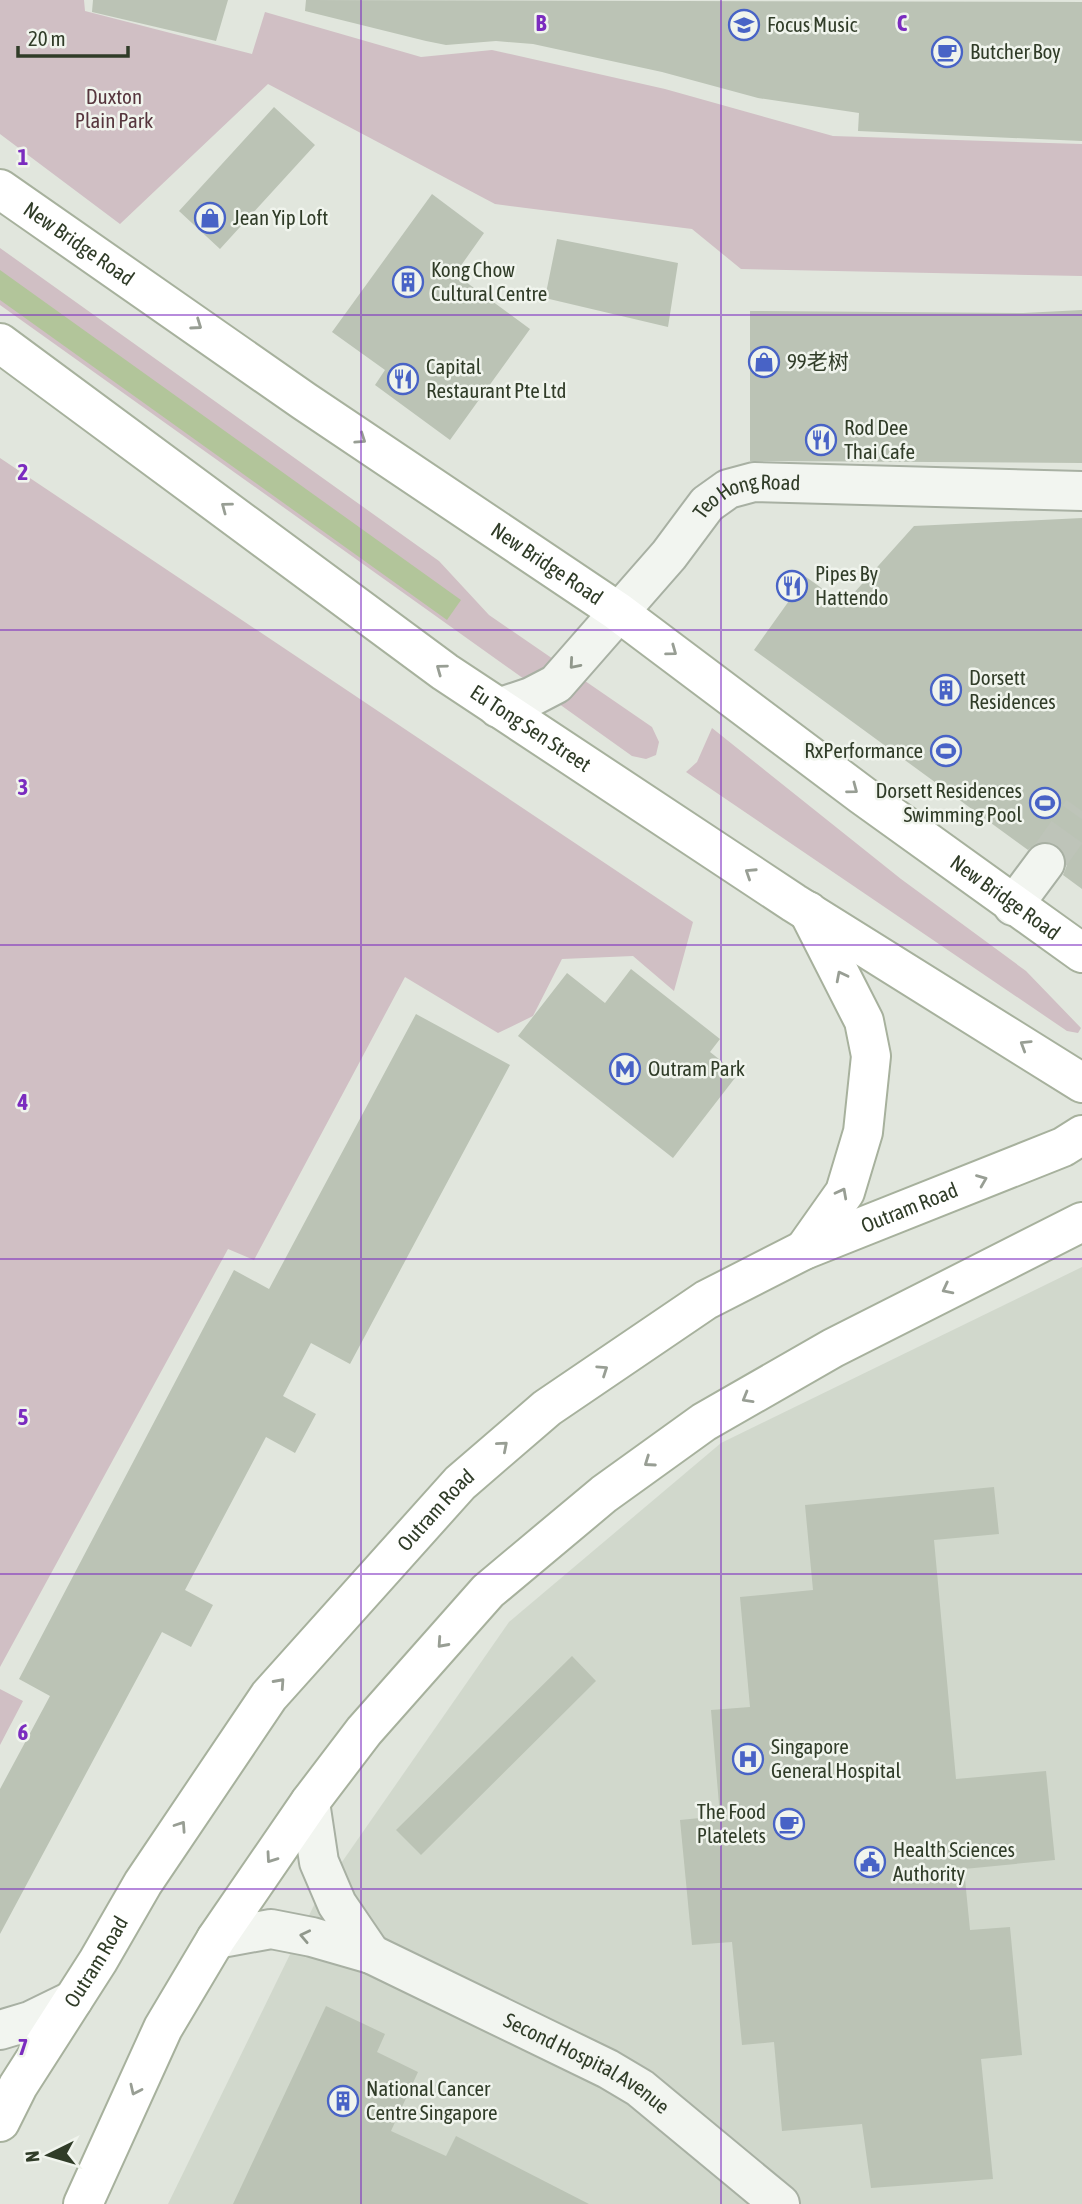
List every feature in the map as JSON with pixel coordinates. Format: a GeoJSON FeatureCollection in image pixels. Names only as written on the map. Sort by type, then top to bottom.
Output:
{"type":"FeatureCollection","features":[{"type":"Feature","properties":{"kind":"main road","name":"New Bridge Road"},"geometry":{"type":"LineString","coordinates":[[0,189],[304,401],[617,611],[1013,906],[1082,953]]}},
{"type":"Feature","properties":{"kind":"main road","name":"Eu Tong Sen Street"},"geometry":{"type":"LineString","coordinates":[[0,342],[498,708],[807,910],[1082,1083]]}},
{"type":"Feature","properties":{"kind":"main road"},"geometry":{"type":"LineString","coordinates":[[804,1250],[845,1192],[863,1132],[871,1056],[864,1021],[807,910]]}},
{"type":"Feature","properties":{"kind":"main road","name":"Outram Road"},"geometry":{"type":"LineString","coordinates":[[0,2122],[18,2086],[143,1883],[269,1696],[460,1483],[547,1408],[706,1300],[804,1250],[1063,1147],[1082,1135]]}},
{"type":"Feature","properties":{"kind":"main road"},"geometry":{"type":"LineString","coordinates":[[83,2204],[163,2028],[216,1939],[310,1802],[364,1731],[488,1591],[604,1494],[704,1422],[833,1348],[1082,1222]]}},
{"type":"Feature","properties":{"kind":"main road"},"geometry":{"type":"LineString","coordinates":[[1008,1258],[1082,1253]]}},
{"type":"Feature","properties":{"kind":"street","name":"Teo Hong Road"},"geometry":{"type":"LineString","coordinates":[[498,708],[531,697],[556,684],[617,611],[669,555],[707,504],[727,489],[754,482],[1082,491]]}},
{"type":"Feature","properties":{"kind":"street"},"geometry":{"type":"LineString","coordinates":[[1013,906],[1045,863]]}},
{"type":"Feature","properties":{"kind":"street"},"geometry":{"type":"LineString","coordinates":[[310,1802],[319,1863],[337,1903],[371,1954]]}},
{"type":"Feature","properties":{"kind":"street","name":"Second Hospital Avenue"},"geometry":{"type":"LineString","coordinates":[[216,1939],[271,1929],[312,1937],[371,1954],[608,2069],[640,2088],[780,2204]]}},
{"type":"Feature","properties":{"kind":"street"},"geometry":{"type":"LineString","coordinates":[[0,2030],[30,2021],[73,2000]]}},
{"type":"Feature","properties":{"kind":"shaded area"},"geometry":{"type":"Polygon","coordinates":[[[0,270],[461,600],[447,620],[0,300],[0,270]]]}},
{"type":"Feature","properties":{"kind":"shaded area","name":"Singapore General Hospital"},"geometry":{"type":"Polygon","coordinates":[[[1082,1267],[1082,2204],[168,2204],[319,1895],[509,1622],[721,1443],[1082,1267]]]}},
{"type":"Feature","properties":{"kind":"green space","name":"Duxton Plain Park"},"geometry":{"type":"Polygon","coordinates":[[[0,0],[84,0],[85,11],[252,54],[265,12],[421,57],[492,50],[665,89],[833,136],[1082,144],[1082,276],[741,269],[692,229],[495,204],[268,84],[120,224],[0,134],[0,0]]]}},
{"type":"Feature","properties":{"kind":"green space"},"geometry":{"type":"Polygon","coordinates":[[[0,248],[439,561],[489,615],[652,727],[659,742],[656,755],[646,759],[632,756],[0,305],[0,248]]]}},
{"type":"Feature","properties":{"kind":"green space"},"geometry":{"type":"Polygon","coordinates":[[[0,458],[693,922],[674,991],[633,956],[562,959],[533,1016],[498,1033],[405,977],[254,1260],[228,1249],[0,1667],[0,458]]]}},
{"type":"Feature","properties":{"kind":"green space"},"geometry":{"type":"Polygon","coordinates":[[[712,728],[901,879],[1026,971],[1081,1028],[1078,1033],[1067,1031],[686,772],[697,762],[712,728]]]}},
{"type":"Feature","properties":{"kind":"green space"},"geometry":{"type":"Polygon","coordinates":[[[0,1689],[23,1701],[0,1745],[0,1689]]]}},
{"type":"Feature","properties":{"kind":"building"},"geometry":{"type":"Polygon","coordinates":[[[93,0],[228,0],[216,41],[92,12],[93,0]]]}},
{"type":"Feature","properties":{"kind":"building"},"geometry":{"type":"Polygon","coordinates":[[[306,0],[1082,2],[1082,141],[858,131],[859,113],[758,98],[662,72],[533,44],[496,41],[446,45],[426,41],[305,11],[306,0]]]}},
{"type":"Feature","properties":{"kind":"building"},"geometry":{"type":"Polygon","coordinates":[[[274,107],[315,145],[220,249],[179,211],[274,107]]]}},
{"type":"Feature","properties":{"kind":"building"},"geometry":{"type":"Polygon","coordinates":[[[432,194],[484,233],[455,274],[530,329],[450,440],[375,385],[385,370],[332,332],[432,194]]]}},
{"type":"Feature","properties":{"kind":"building"},"geometry":{"type":"Polygon","coordinates":[[[557,239],[678,263],[668,327],[545,298],[557,239]]]}},
{"type":"Feature","properties":{"kind":"building"},"geometry":{"type":"Polygon","coordinates":[[[1082,310],[1082,463],[750,461],[750,311],[1023,313],[1082,310]]]}},
{"type":"Feature","properties":{"kind":"building","name":"Dorsett Residences"},"geometry":{"type":"Polygon","coordinates":[[[1082,518],[1082,889],[1063,875],[1067,865],[1065,855],[1057,845],[1047,841],[1037,843],[1028,850],[754,650],[806,577],[844,604],[914,526],[1082,518]]]}},
{"type":"Feature","properties":{"kind":"building"},"geometry":{"type":"Polygon","coordinates":[[[631,969],[720,1039],[710,1052],[738,1074],[673,1158],[518,1036],[567,973],[605,1003],[631,969]]]}},
{"type":"Feature","properties":{"kind":"building"},"geometry":{"type":"Polygon","coordinates":[[[416,1014],[510,1065],[350,1364],[311,1343],[283,1396],[316,1414],[295,1453],[266,1437],[185,1590],[213,1605],[191,1647],[162,1632],[0,1934],[0,1789],[50,1696],[19,1679],[234,1270],[269,1289],[416,1014]]]}},
{"type":"Feature","properties":{"kind":"building"},"geometry":{"type":"Polygon","coordinates":[[[994,1487],[999,1534],[934,1540],[956,1779],[1046,1771],[1055,1860],[964,1869],[970,1930],[1010,1927],[1022,2055],[981,2059],[993,2179],[871,2188],[862,2124],[782,2131],[774,2042],[742,2045],[732,1942],[692,1945],[680,1820],[720,1816],[711,1710],[750,1707],[740,1597],[813,1590],[805,1505],[994,1487]]]}},
{"type":"Feature","properties":{"kind":"building"},"geometry":{"type":"Polygon","coordinates":[[[572,1656],[596,1681],[421,1855],[396,1830],[572,1656]]]}},
{"type":"Feature","properties":{"kind":"building","name":"National Cancer Centre Singapore"},"geometry":{"type":"Polygon","coordinates":[[[326,2006],[385,2034],[377,2052],[418,2072],[391,2131],[446,2156],[456,2136],[589,2204],[233,2204],[326,2006]]]}},
{"type":"Feature","properties":{"kind":"tunnel"},"geometry":{"type":"LineString","coordinates":[[1045,863],[1082,811]]}},
{"type":"Feature","properties":{"kind":"place","name":"Focus Music"},"geometry":{"type":"Point","coordinates":[744,25]}},
{"type":"Feature","properties":{"kind":"place","name":"Butcher Boy"},"geometry":{"type":"Point","coordinates":[947,52]}},
{"type":"Feature","properties":{"kind":"place","name":"Jean Yip Loft"},"geometry":{"type":"Point","coordinates":[210,218]}},
{"type":"Feature","properties":{"kind":"place","name":"Kong Chow Cultural Centre"},"geometry":{"type":"Point","coordinates":[408,282]}},
{"type":"Feature","properties":{"kind":"place","name":"99老树"},"geometry":{"type":"Point","coordinates":[764,362]}},
{"type":"Feature","properties":{"kind":"place","name":"Capital Restaurant Pte Ltd"},"geometry":{"type":"Point","coordinates":[403,379]}},
{"type":"Feature","properties":{"kind":"place","name":"Rod Dee Thai Cafe"},"geometry":{"type":"Point","coordinates":[821,440]}},
{"type":"Feature","properties":{"kind":"place","name":"Pipes By Hattendo"},"geometry":{"type":"Point","coordinates":[792,586]}},
{"type":"Feature","properties":{"kind":"place","name":"Dorsett Residences"},"geometry":{"type":"Point","coordinates":[946,690]}},
{"type":"Feature","properties":{"kind":"place","name":"RxPerformance"},"geometry":{"type":"Point","coordinates":[946,751]}},
{"type":"Feature","properties":{"kind":"place","name":"Dorsett Residences Swimming Pool"},"geometry":{"type":"Point","coordinates":[1045,803]}},
{"type":"Feature","properties":{"kind":"place","name":"Outram Park"},"geometry":{"type":"Point","coordinates":[625,1069]}},
{"type":"Feature","properties":{"kind":"place","name":"Singapore General Hospital"},"geometry":{"type":"Point","coordinates":[748,1759]}},
{"type":"Feature","properties":{"kind":"place","name":"The Food Platelets"},"geometry":{"type":"Point","coordinates":[789,1824]}},
{"type":"Feature","properties":{"kind":"place","name":"Health Sciences Authority"},"geometry":{"type":"Point","coordinates":[870,1862]}},
{"type":"Feature","properties":{"kind":"place","name":"National Cancer Centre Singapore"},"geometry":{"type":"Point","coordinates":[343,2101]}}]}
